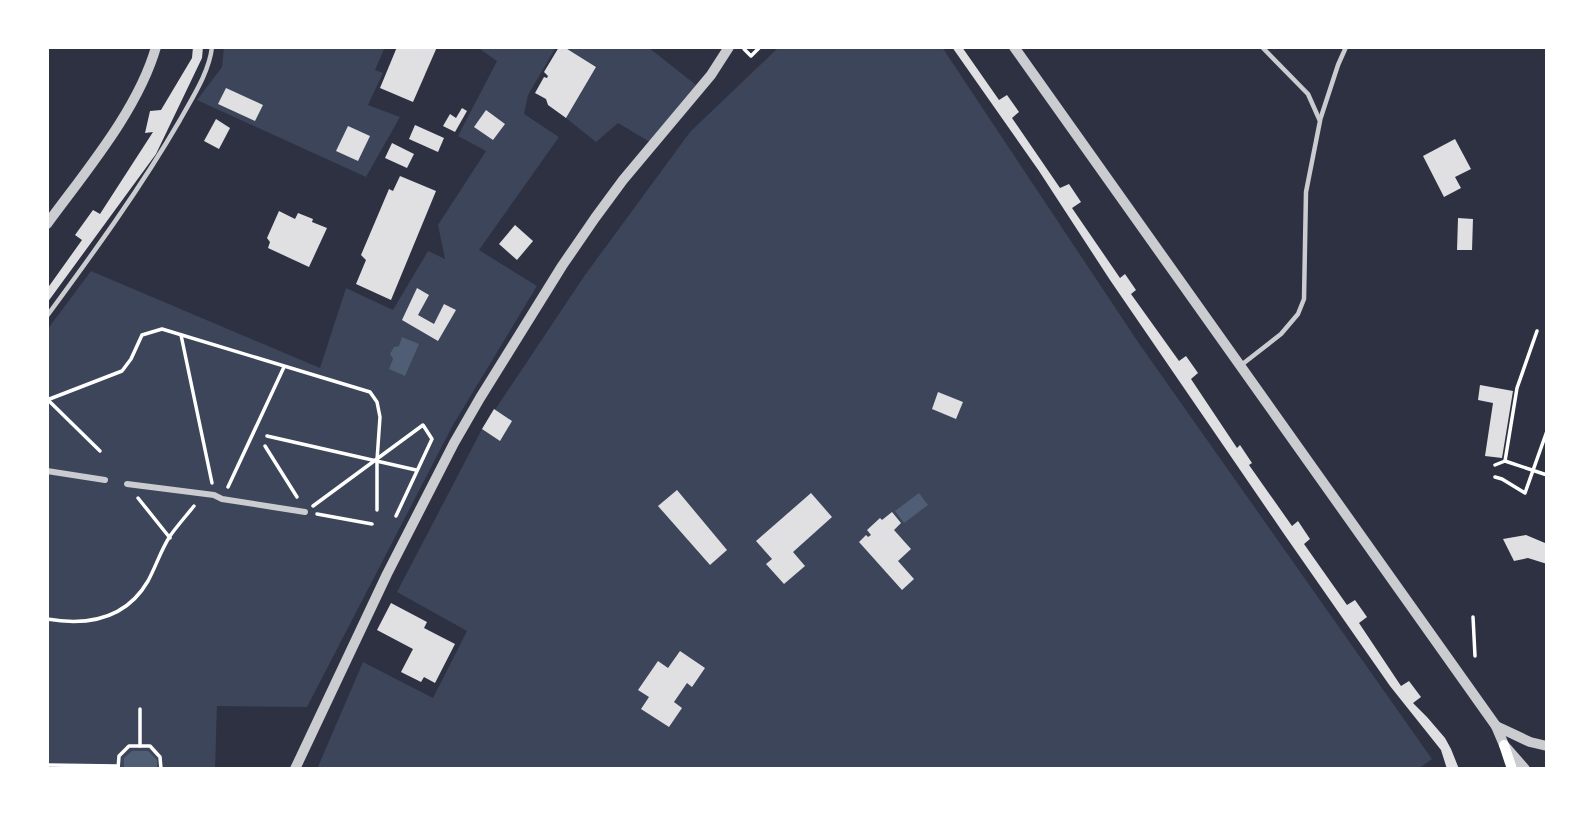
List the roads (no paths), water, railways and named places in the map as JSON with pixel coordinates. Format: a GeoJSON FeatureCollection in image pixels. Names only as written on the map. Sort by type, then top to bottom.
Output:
{"type":"FeatureCollection","features":[{"type":"Feature","properties":{"kind":"main road"},"geometry":{"type":"LineString","coordinates":[[1504,745],[1512,769]]}},
{"type":"Feature","properties":{"kind":"street"},"geometry":{"type":"LineString","coordinates":[[47,224],[118,125],[139,88],[156,47]]}},
{"type":"Feature","properties":{"kind":"street"},"geometry":{"type":"LineString","coordinates":[[295,769],[387,574],[480,398],[595,218],[623,180],[712,75],[729,47]]}},
{"type":"Feature","properties":{"kind":"street"},"geometry":{"type":"LineString","coordinates":[[1014,47],[1496,726],[1504,745],[1525,769]]}},
{"type":"Feature","properties":{"kind":"street"},"geometry":{"type":"LineString","coordinates":[[47,471],[105,480]]}},
{"type":"Feature","properties":{"kind":"street"},"geometry":{"type":"LineString","coordinates":[[127,484],[214,495],[222,499],[306,512]]}},
{"type":"Feature","properties":{"kind":"street"},"geometry":{"type":"LineString","coordinates":[[1496,726],[1530,742],[1547,746]]}},
{"type":"Feature","properties":{"kind":"lane"},"geometry":{"type":"LineString","coordinates":[[47,316],[159,157],[210,60],[212,47]]}},
{"type":"Feature","properties":{"kind":"lane"},"geometry":{"type":"LineString","coordinates":[[1262,47],[1308,94],[1320,121]]}},
{"type":"Feature","properties":{"kind":"lane"},"geometry":{"type":"LineString","coordinates":[[1240,366],[1281,334],[1298,314],[1304,299],[1306,192],[1320,121],[1346,47]]}}]}
